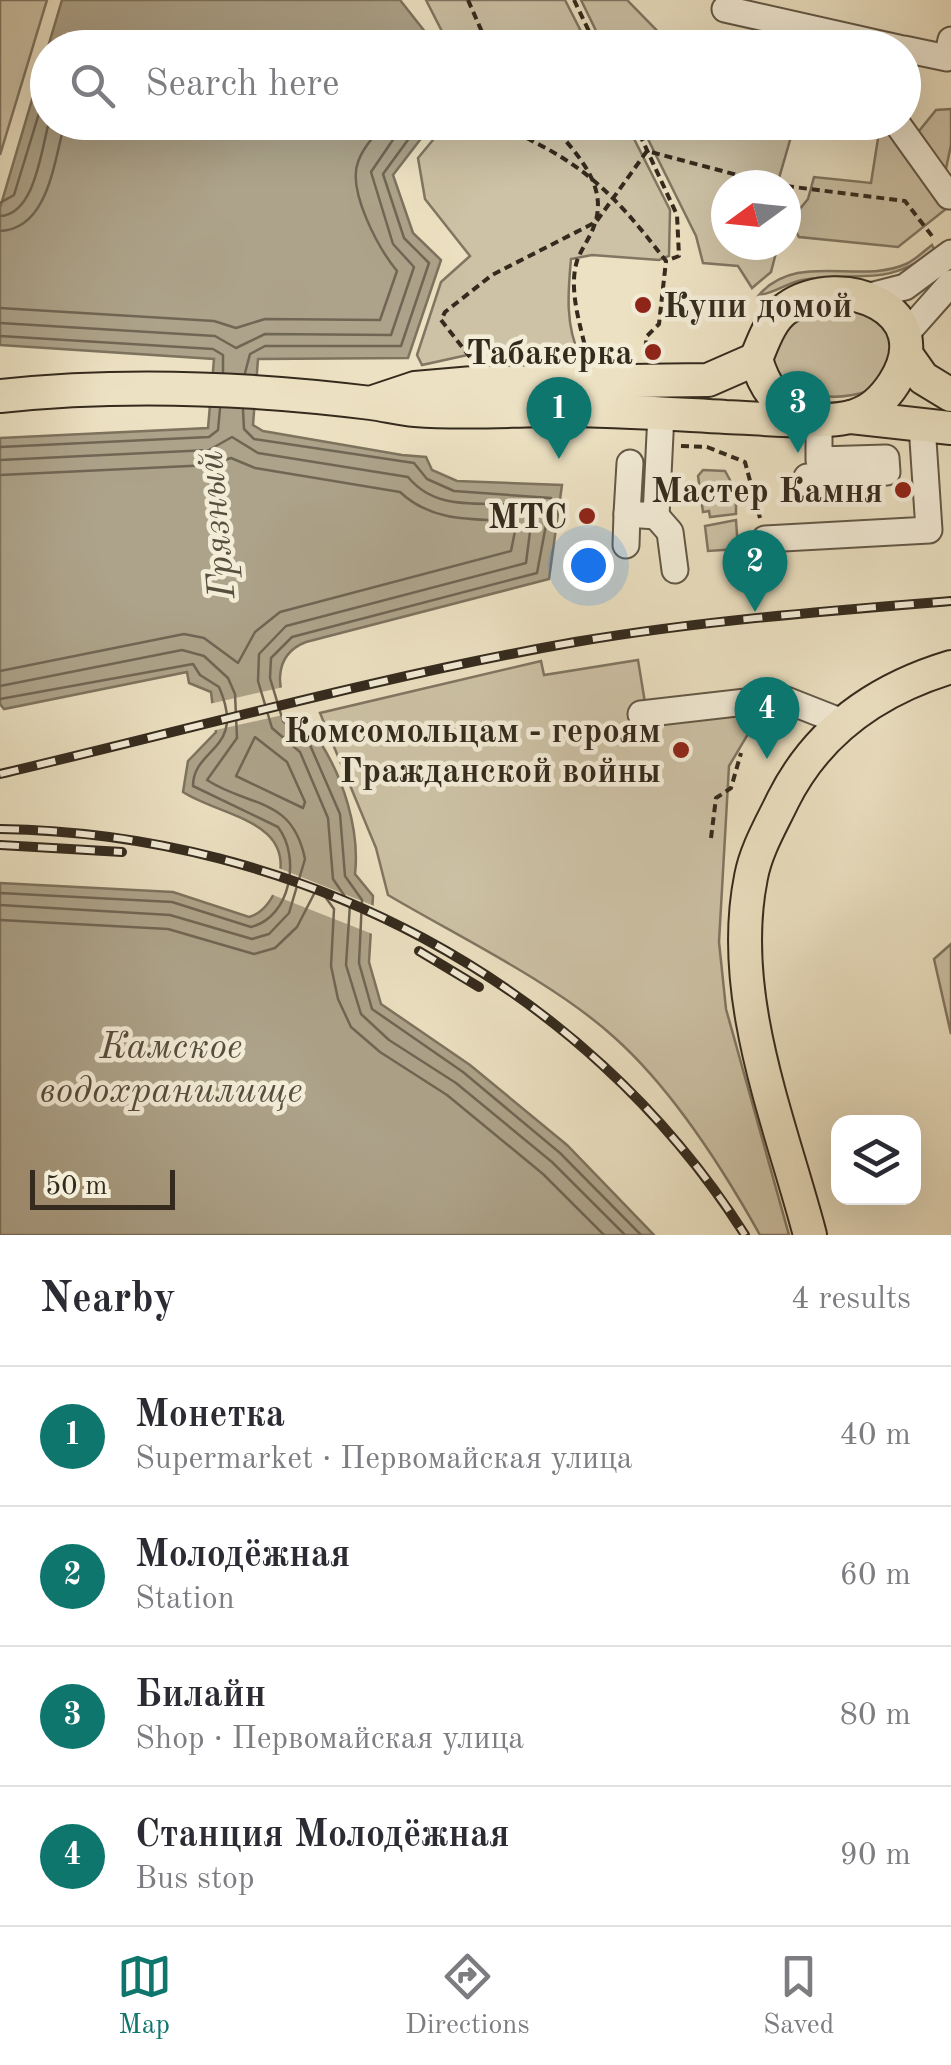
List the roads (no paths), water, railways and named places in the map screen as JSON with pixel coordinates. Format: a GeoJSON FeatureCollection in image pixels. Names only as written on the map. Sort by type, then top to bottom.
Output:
{"type":"FeatureCollection","features":[{"type":"Feature","properties":{"kind":"main road"},"geometry":{"type":"LineString","coordinates":[[372,403],[415,388],[473,383],[708,380],[756,359],[787,308],[818,296],[866,297],[890,308],[923,378],[951,395]]}},
{"type":"Feature","properties":{"kind":"main road"},"geometry":{"type":"LineString","coordinates":[[756,359],[772,395],[824,417],[881,400],[902,370],[905,344]]}},
{"type":"Feature","properties":{"kind":"main road"},"geometry":{"type":"LineString","coordinates":[[0,396],[188,391],[661,429],[824,417],[937,426]]}},
{"type":"Feature","properties":{"kind":"main road"},"geometry":{"type":"LineString","coordinates":[[810,1235],[752,1016],[744,928],[751,874],[800,770],[842,722],[898,686],[951,667]]}},
{"type":"Feature","properties":{"kind":"street"},"geometry":{"type":"LineString","coordinates":[[725,9],[820,30]]}},
{"type":"Feature","properties":{"kind":"street"},"geometry":{"type":"LineString","coordinates":[[921,50],[950,54]]}},
{"type":"Feature","properties":{"kind":"street"},"geometry":{"type":"LineString","coordinates":[[910,140],[950,194]]}},
{"type":"Feature","properties":{"kind":"street"},"geometry":{"type":"LineString","coordinates":[[866,297],[915,282],[942,244]]}},
{"type":"Feature","properties":{"kind":"street"},"geometry":{"type":"LineString","coordinates":[[905,344],[951,283]]}},
{"type":"Feature","properties":{"kind":"street"},"geometry":{"type":"LineString","coordinates":[[815,471],[824,417]]}},
{"type":"Feature","properties":{"kind":"street"},"geometry":{"type":"LineString","coordinates":[[765,539],[928,530],[937,426]]}},
{"type":"Feature","properties":{"kind":"street"},"geometry":{"type":"LineString","coordinates":[[661,429],[656,516],[670,532],[675,570]]}},
{"type":"Feature","properties":{"kind":"street"},"geometry":{"type":"LineString","coordinates":[[626,545],[630,463]]}},
{"type":"Feature","properties":{"kind":"street"},"geometry":{"type":"LineString","coordinates":[[628,514],[656,516]]}},
{"type":"Feature","properties":{"kind":"street"},"geometry":{"type":"LineString","coordinates":[[641,714],[781,698],[842,722]]}},
{"type":"Feature","properties":{"kind":"water"},"geometry":{"type":"Polygon","coordinates":[[[62,0],[400,0],[424,30],[53,30],[62,0]]]}},
{"type":"Feature","properties":{"kind":"water"},"geometry":{"type":"Polygon","coordinates":[[[30,107],[30,140],[420,140],[393,175],[413,233],[441,260],[408,358],[258,359],[253,425],[263,431],[426,457],[432,470],[457,481],[562,485],[549,579],[306,642],[287,656],[280,686],[294,720],[315,736],[327,754],[348,804],[355,840],[355,874],[373,896],[369,962],[381,1004],[470,1065],[567,1145],[654,1235],[0,1235],[0,883],[173,892],[249,917],[271,899],[281,862],[276,846],[252,823],[183,792],[188,761],[216,732],[211,692],[189,683],[187,672],[4,709],[0,704],[0,438],[208,428],[214,359],[0,345],[0,208],[30,107]]]}},
{"type":"Feature","properties":{"kind":"railway"},"geometry":{"type":"LineString","coordinates":[[0,774],[359,687],[575,642],[716,622],[951,601]]}},
{"type":"Feature","properties":{"kind":"railway"},"geometry":{"type":"LineString","coordinates":[[0,829],[111,837],[219,858],[324,892],[423,938],[517,996],[602,1065],[679,1145],[745,1235]]}},
{"type":"Feature","properties":{"kind":"railway"},"geometry":{"type":"LineString","coordinates":[[0,845],[122,852]]}},
{"type":"Feature","properties":{"kind":"railway"},"geometry":{"type":"LineString","coordinates":[[419,951],[479,987]]}},
{"type":"Feature","properties":{"kind":"place","name":"Купи домой"},"geometry":{"type":"Point","coordinates":[643,305]}},
{"type":"Feature","properties":{"kind":"place","name":"Табакерка"},"geometry":{"type":"Point","coordinates":[653,352]}},
{"type":"Feature","properties":{"kind":"place","name":"Билайн"},"geometry":{"type":"Point","coordinates":[798,453]}},
{"type":"Feature","properties":{"kind":"place","name":"Монетка"},"geometry":{"type":"Point","coordinates":[559,459]}},
{"type":"Feature","properties":{"kind":"place","name":"Мастер Камня"},"geometry":{"type":"Point","coordinates":[903,490]}},
{"type":"Feature","properties":{"kind":"place","name":"МТС"},"geometry":{"type":"Point","coordinates":[587,516]}},
{"type":"Feature","properties":{"kind":"place","name":"Молодёжная"},"geometry":{"type":"Point","coordinates":[755,612]}},
{"type":"Feature","properties":{"kind":"place","name":"Комсомольцам - героям Гражданской войны"},"geometry":{"type":"Point","coordinates":[681,750]}},
{"type":"Feature","properties":{"kind":"place","name":"Станция Молодёжная"},"geometry":{"type":"Point","coordinates":[767,759]}},
{"type":"Feature","properties":{"kind":"water label","name":"Грязный"},"geometry":{"type":"Point","coordinates":[215,525]}},
{"type":"Feature","properties":{"kind":"water label","name":"Камское водохранилище"},"geometry":{"type":"Point","coordinates":[171,1067]}}]}
